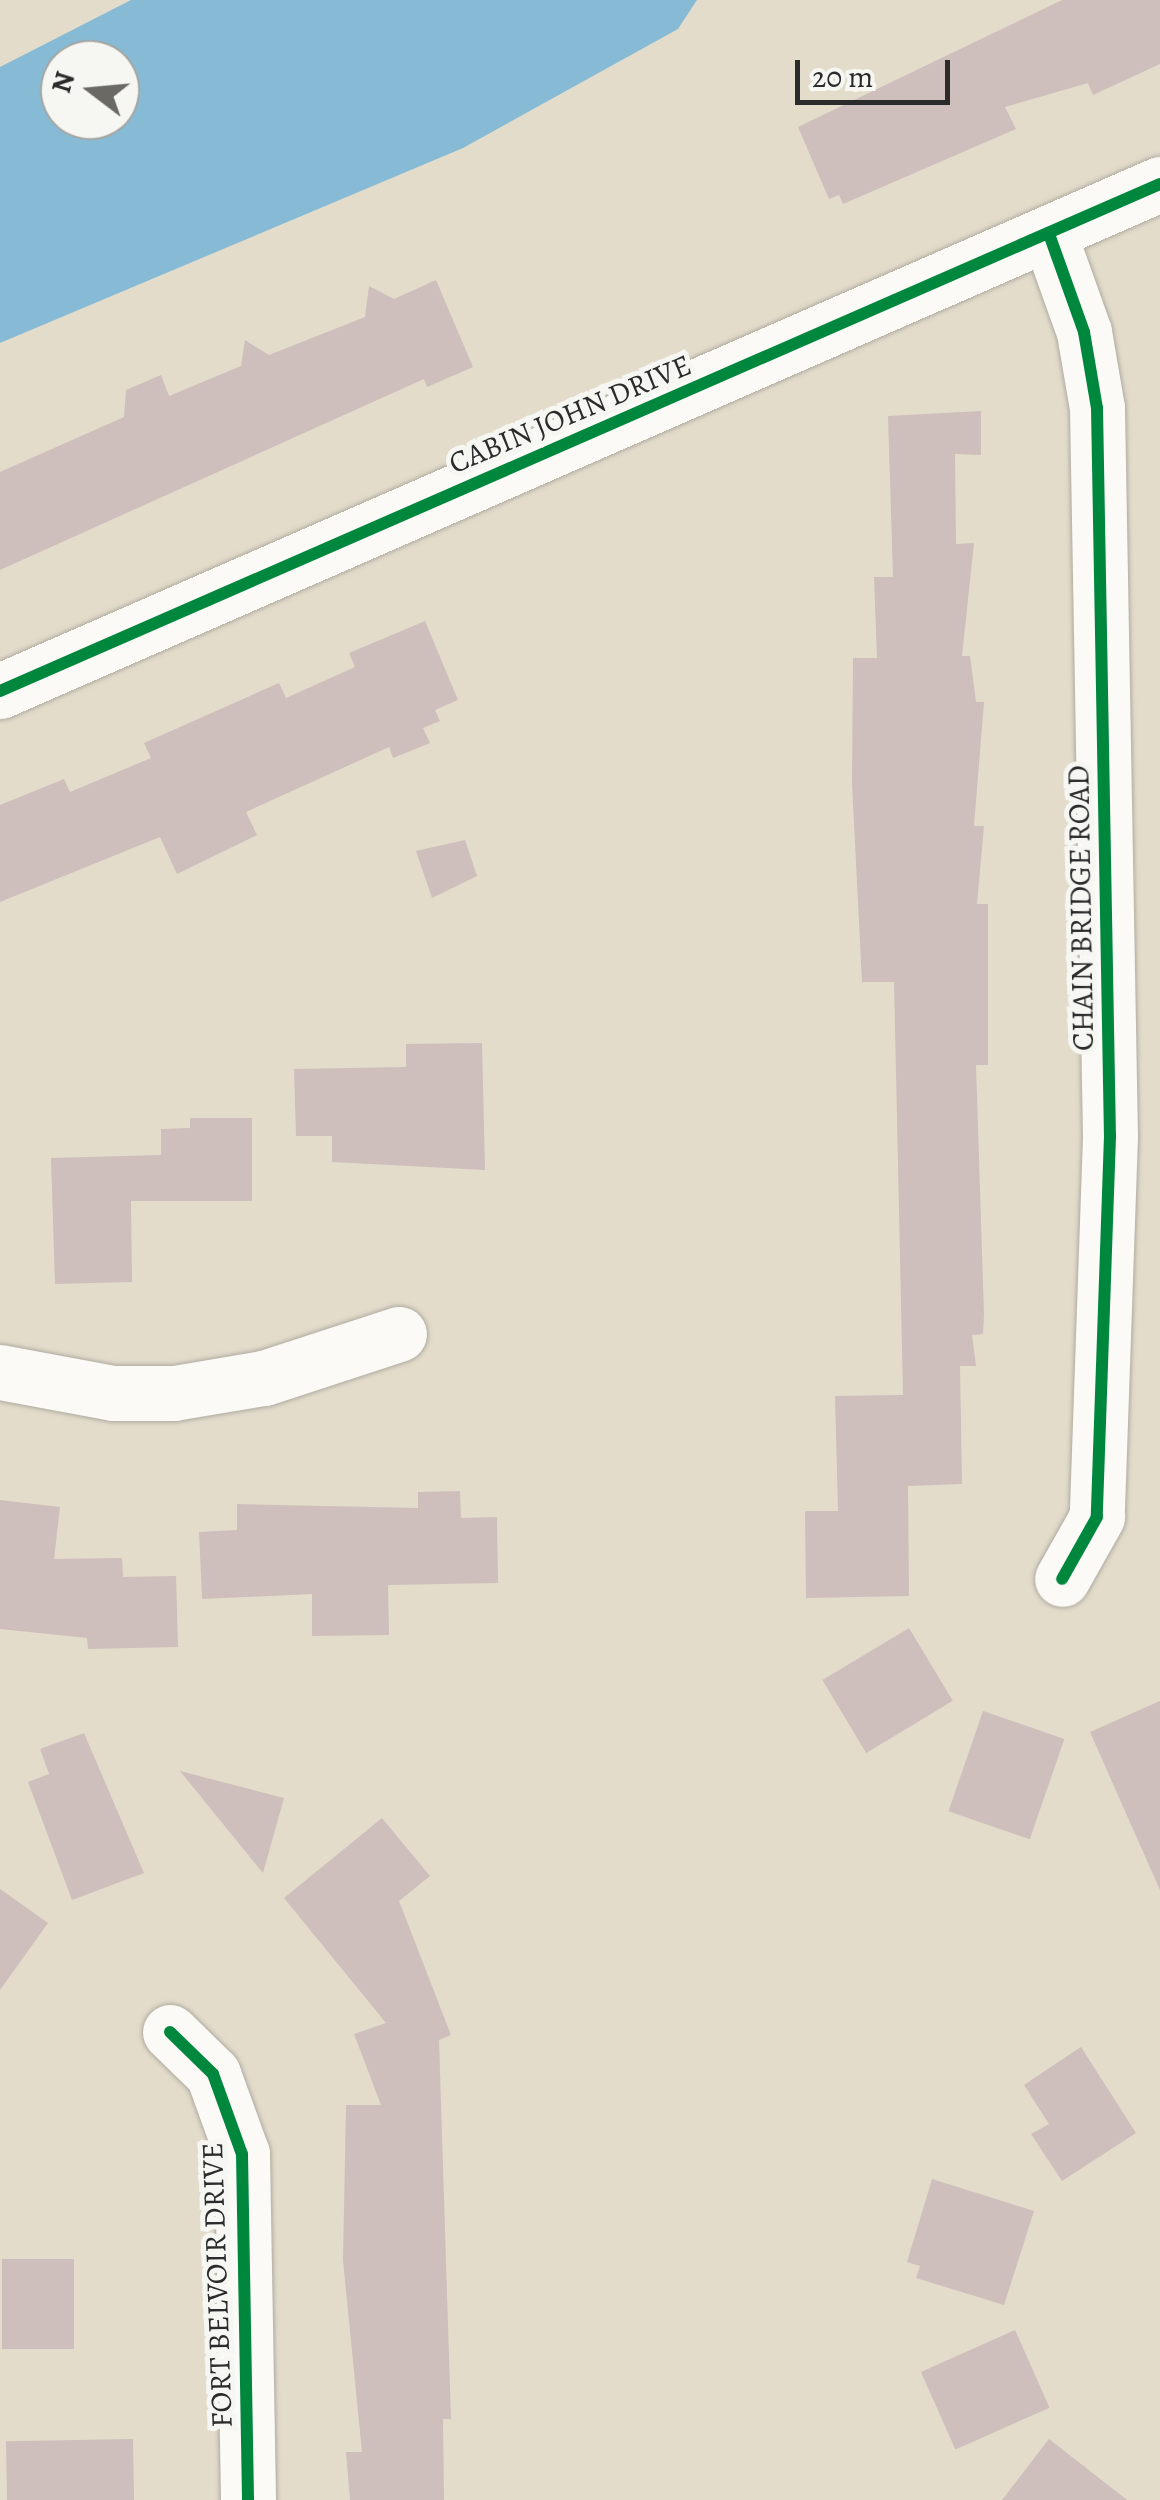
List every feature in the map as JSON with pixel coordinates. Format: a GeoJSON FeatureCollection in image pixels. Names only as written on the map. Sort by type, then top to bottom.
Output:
{"type":"FeatureCollection","features":[{"type":"Feature","properties":{"kind":"street","name":"CABIN JOHN DRIVE"},"geometry":{"type":"LineString","coordinates":[[0,690],[1160,184]]}},
{"type":"Feature","properties":{"kind":"street","name":"CHAIN BRIDGE ROAD"},"geometry":{"type":"LineString","coordinates":[[1049,234],[1084,332],[1097,408],[1110,1136],[1097,1517],[1062,1579]]}},
{"type":"Feature","properties":{"kind":"street"},"geometry":{"type":"LineString","coordinates":[[0,1372],[113,1393],[174,1393],[264,1378],[399,1334]]}},
{"type":"Feature","properties":{"kind":"street","name":"FORT BELVOIR DRIVE"},"geometry":{"type":"LineString","coordinates":[[170,2032],[213,2074],[242,2154],[248,2500]]}},
{"type":"Feature","properties":{"kind":"water"},"geometry":{"type":"Polygon","coordinates":[[[131,0],[697,0],[678,29],[463,148],[0,343],[0,67],[40,47],[40,140],[140,140],[140,40],[53,40],[131,0]]]}},
{"type":"Feature","properties":{"kind":"building"},"geometry":{"type":"Polygon","coordinates":[[[1062,0],[1160,0],[1160,64],[1093,95],[1088,83],[1005,107],[1016,129],[843,204],[839,195],[829,199],[798,127],[1062,0]]]}},
{"type":"Feature","properties":{"kind":"building"},"geometry":{"type":"Polygon","coordinates":[[[436,280],[473,367],[427,387],[424,379],[0,570],[0,472],[124,417],[126,390],[161,375],[169,396],[241,366],[245,340],[269,355],[365,317],[369,286],[394,299],[436,280]]]}},
{"type":"Feature","properties":{"kind":"building"},"geometry":{"type":"Polygon","coordinates":[[[981,411],[981,455],[955,454],[956,544],[974,543],[962,656],[970,656],[976,702],[984,702],[974,826],[984,826],[977,904],[988,904],[988,1065],[976,1065],[984,1314],[983,1334],[972,1335],[976,1366],[960,1366],[962,1484],[908,1486],[909,1596],[806,1598],[805,1511],[838,1511],[835,1396],[903,1395],[894,982],[862,982],[852,784],[853,658],[877,658],[874,577],[893,577],[888,416],[981,411]]]}},
{"type":"Feature","properties":{"kind":"building"},"geometry":{"type":"Polygon","coordinates":[[[425,621],[458,700],[435,710],[440,721],[423,728],[430,743],[393,758],[389,747],[246,812],[257,835],[177,874],[160,837],[0,902],[0,805],[64,779],[70,792],[151,758],[144,743],[279,683],[286,698],[355,667],[349,653],[425,621]]]}},
{"type":"Feature","properties":{"kind":"building"},"geometry":{"type":"Polygon","coordinates":[[[465,840],[477,876],[432,898],[416,851],[465,840]]]}},
{"type":"Feature","properties":{"kind":"building"},"geometry":{"type":"Polygon","coordinates":[[[482,1043],[485,1170],[332,1162],[332,1136],[296,1136],[294,1069],[406,1067],[406,1044],[482,1043]]]}},
{"type":"Feature","properties":{"kind":"building"},"geometry":{"type":"Polygon","coordinates":[[[190,1118],[252,1118],[252,1201],[131,1201],[132,1282],[55,1284],[51,1158],[161,1155],[161,1129],[190,1128],[190,1118]]]}},
{"type":"Feature","properties":{"kind":"building"},"geometry":{"type":"Polygon","coordinates":[[[460,1491],[461,1518],[497,1517],[498,1583],[388,1585],[389,1635],[312,1636],[312,1594],[202,1599],[199,1532],[237,1530],[237,1504],[418,1508],[418,1492],[460,1491]]]}},
{"type":"Feature","properties":{"kind":"building"},"geometry":{"type":"Polygon","coordinates":[[[0,1500],[60,1507],[54,1559],[122,1558],[123,1577],[176,1576],[178,1647],[88,1649],[87,1638],[0,1629],[0,1500]]]}},
{"type":"Feature","properties":{"kind":"building"},"geometry":{"type":"Polygon","coordinates":[[[909,1628],[953,1701],[866,1753],[822,1680],[909,1628]]]}},
{"type":"Feature","properties":{"kind":"building"},"geometry":{"type":"Polygon","coordinates":[[[1160,1701],[1160,1890],[1090,1732],[1160,1701]]]}},
{"type":"Feature","properties":{"kind":"building"},"geometry":{"type":"Polygon","coordinates":[[[983,1711],[1064,1739],[1030,1839],[948,1811],[983,1711]]]}},
{"type":"Feature","properties":{"kind":"building"},"geometry":{"type":"Polygon","coordinates":[[[84,1733],[144,1873],[72,1900],[28,1782],[49,1774],[40,1749],[84,1733]]]}},
{"type":"Feature","properties":{"kind":"building"},"geometry":{"type":"Polygon","coordinates":[[[180,1771],[284,1798],[263,1873],[180,1771]]]}},
{"type":"Feature","properties":{"kind":"building"},"geometry":{"type":"Polygon","coordinates":[[[382,1818],[430,1876],[399,1901],[451,2035],[439,2040],[451,2419],[443,2419],[444,2500],[350,2500],[346,2452],[362,2452],[343,2260],[346,2105],[381,2105],[354,2034],[386,2023],[284,1898],[382,1818]]]}},
{"type":"Feature","properties":{"kind":"building"},"geometry":{"type":"Polygon","coordinates":[[[0,1889],[48,1923],[0,1990],[0,1889]]]}},
{"type":"Feature","properties":{"kind":"building"},"geometry":{"type":"Polygon","coordinates":[[[1081,2047],[1136,2133],[1062,2181],[1031,2134],[1049,2124],[1024,2085],[1081,2047]]]}},
{"type":"Feature","properties":{"kind":"building"},"geometry":{"type":"Polygon","coordinates":[[[932,2179],[1034,2211],[1004,2305],[916,2278],[920,2266],[907,2262],[932,2179]]]}},
{"type":"Feature","properties":{"kind":"building"},"geometry":{"type":"Polygon","coordinates":[[[2,2259],[74,2259],[74,2349],[2,2349],[2,2259]]]}},
{"type":"Feature","properties":{"kind":"building"},"geometry":{"type":"Polygon","coordinates":[[[1015,2330],[1050,2408],[955,2450],[921,2372],[1015,2330]]]}},
{"type":"Feature","properties":{"kind":"building"},"geometry":{"type":"Polygon","coordinates":[[[133,2439],[134,2500],[7,2500],[6,2441],[133,2439]]]}},
{"type":"Feature","properties":{"kind":"building"},"geometry":{"type":"Polygon","coordinates":[[[1049,2439],[1127,2500],[1002,2500],[1049,2439]]]}},
{"type":"Feature","properties":{"kind":"cycle path"},"geometry":{"type":"LineString","coordinates":[[0,691],[1160,184]]}},
{"type":"Feature","properties":{"kind":"cycle path"},"geometry":{"type":"LineString","coordinates":[[1049,234],[1084,332],[1097,408],[1110,1136],[1097,1517],[1062,1579]]}},
{"type":"Feature","properties":{"kind":"cycle path"},"geometry":{"type":"LineString","coordinates":[[170,2032],[213,2074],[242,2154],[248,2500]]}}]}
